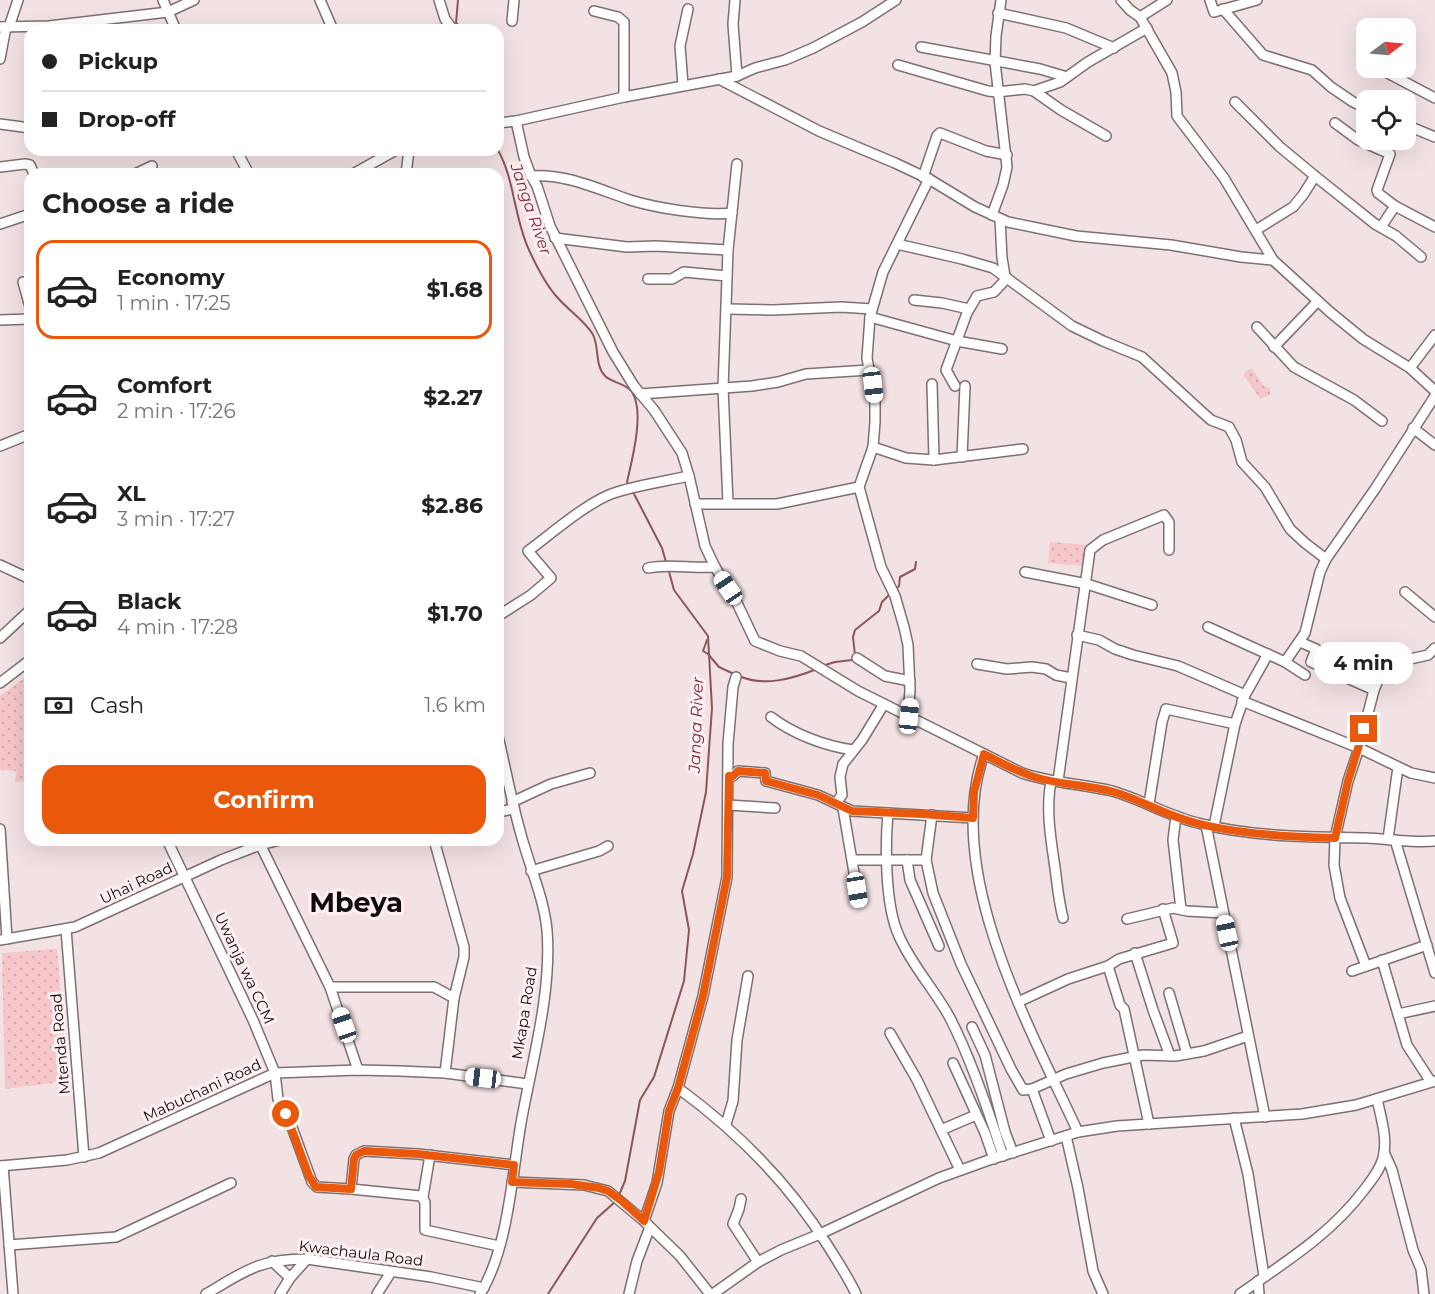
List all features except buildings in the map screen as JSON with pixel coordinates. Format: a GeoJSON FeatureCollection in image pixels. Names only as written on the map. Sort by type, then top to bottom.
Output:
{"type":"FeatureCollection","features":[{"type":"Feature","properties":{"kind":"street"},"geometry":{"type":"LineString","coordinates":[[0,59],[5,27],[18,0]]}},
{"type":"Feature","properties":{"kind":"street"},"geometry":{"type":"LineString","coordinates":[[163,0],[173,24]]}},
{"type":"Feature","properties":{"kind":"street"},"geometry":{"type":"LineString","coordinates":[[82,24],[168,12],[194,0]]}},
{"type":"Feature","properties":{"kind":"street"},"geometry":{"type":"LineString","coordinates":[[320,0],[330,24]]}},
{"type":"Feature","properties":{"kind":"street"},"geometry":{"type":"LineString","coordinates":[[439,0],[449,24]]}},
{"type":"Feature","properties":{"kind":"street"},"geometry":{"type":"LineString","coordinates":[[512,21],[514,0]]}},
{"type":"Feature","properties":{"kind":"street"},"geometry":{"type":"LineString","coordinates":[[735,0],[733,24],[737,76]]}},
{"type":"Feature","properties":{"kind":"street"},"geometry":{"type":"LineString","coordinates":[[504,122],[737,76],[813,48],[896,0]]}},
{"type":"Feature","properties":{"kind":"street"},"geometry":{"type":"LineString","coordinates":[[1001,0],[995,62],[997,92],[1007,154],[1006,177],[996,217],[1006,277]]}},
{"type":"Feature","properties":{"kind":"street"},"geometry":{"type":"LineString","coordinates":[[1121,0],[1140,17],[1172,73],[1177,116],[1224,178],[1273,260],[1363,339],[1410,368],[1435,391]]}},
{"type":"Feature","properties":{"kind":"street"},"geometry":{"type":"LineString","coordinates":[[1140,17],[1167,0]]}},
{"type":"Feature","properties":{"kind":"street"},"geometry":{"type":"LineString","coordinates":[[1210,0],[1214,12],[1257,0]]}},
{"type":"Feature","properties":{"kind":"street"},"geometry":{"type":"LineString","coordinates":[[683,85],[680,46],[688,9]]}},
{"type":"Feature","properties":{"kind":"street"},"geometry":{"type":"LineString","coordinates":[[1223,9],[1263,55],[1312,70],[1331,87],[1356,103]]}},
{"type":"Feature","properties":{"kind":"street"},"geometry":{"type":"LineString","coordinates":[[594,11],[618,17],[624,22],[624,97]]}},
{"type":"Feature","properties":{"kind":"street"},"geometry":{"type":"LineString","coordinates":[[998,13],[1066,28],[1114,48]]}},
{"type":"Feature","properties":{"kind":"street"},"geometry":{"type":"LineString","coordinates":[[5,27],[24,27]]}},
{"type":"Feature","properties":{"kind":"street"},"geometry":{"type":"LineString","coordinates":[[1034,91],[1053,85],[1147,28]]}},
{"type":"Feature","properties":{"kind":"street"},"geometry":{"type":"LineString","coordinates":[[921,47],[1040,69],[1066,77]]}},
{"type":"Feature","properties":{"kind":"street"},"geometry":{"type":"LineString","coordinates":[[898,65],[976,88],[997,92],[1024,89],[1034,91],[1061,110],[1106,136]]}},
{"type":"Feature","properties":{"kind":"street"},"geometry":{"type":"LineString","coordinates":[[1397,78],[1435,98]]}},
{"type":"Feature","properties":{"kind":"street"},"geometry":{"type":"LineString","coordinates":[[719,79],[819,131],[894,162],[1008,222],[1076,236],[1171,245],[1273,260]]}},
{"type":"Feature","properties":{"kind":"street"},"geometry":{"type":"LineString","coordinates":[[1235,102],[1280,147],[1421,257]]}},
{"type":"Feature","properties":{"kind":"street"},"geometry":{"type":"LineString","coordinates":[[516,121],[521,146],[555,238],[613,352],[678,446],[689,476],[705,546],[714,567],[737,603],[755,641],[785,653],[795,654],[820,666],[849,686],[1022,773],[1108,790],[1176,816],[1210,826],[1335,838],[1435,841]]}},
{"type":"Feature","properties":{"kind":"street"},"geometry":{"type":"LineString","coordinates":[[1335,123],[1358,140],[1390,154],[1377,189],[1395,206],[1435,227]]}},
{"type":"Feature","properties":{"kind":"street"},"geometry":{"type":"LineString","coordinates":[[0,124],[24,127]]}},
{"type":"Feature","properties":{"kind":"street"},"geometry":{"type":"LineString","coordinates":[[1416,129],[1435,137]]}},
{"type":"Feature","properties":{"kind":"street"},"geometry":{"type":"LineString","coordinates":[[909,716],[908,645],[894,596],[881,567],[859,487],[873,447],[875,402],[867,346],[871,313],[879,282],[926,178],[937,136],[940,133],[986,151],[1007,154]]}},
{"type":"Feature","properties":{"kind":"street"},"geometry":{"type":"LineString","coordinates":[[363,168],[385,156]]}},
{"type":"Feature","properties":{"kind":"street"},"geometry":{"type":"LineString","coordinates":[[0,167],[25,164],[30,165],[31,168]]}},
{"type":"Feature","properties":{"kind":"street"},"geometry":{"type":"LineString","coordinates":[[728,503],[723,388],[728,250],[737,164]]}},
{"type":"Feature","properties":{"kind":"street"},"geometry":{"type":"LineString","coordinates":[[148,168],[152,166]]}},
{"type":"Feature","properties":{"kind":"street"},"geometry":{"type":"LineString","coordinates":[[531,176],[558,176],[645,204],[708,214],[732,213]]}},
{"type":"Feature","properties":{"kind":"street"},"geometry":{"type":"LineString","coordinates":[[1256,230],[1293,207],[1315,176]]}},
{"type":"Feature","properties":{"kind":"street"},"geometry":{"type":"LineString","coordinates":[[1381,227],[1395,206]]}},
{"type":"Feature","properties":{"kind":"street"},"geometry":{"type":"LineString","coordinates":[[0,224],[24,216]]}},
{"type":"Feature","properties":{"kind":"street"},"geometry":{"type":"LineString","coordinates":[[555,238],[627,247],[656,246],[728,250]]}},
{"type":"Feature","properties":{"kind":"street"},"geometry":{"type":"LineString","coordinates":[[897,244],[993,268],[1072,326],[1142,357],[1211,420],[1229,427],[1236,440],[1242,462],[1265,487],[1290,528],[1326,559]]}},
{"type":"Feature","properties":{"kind":"street"},"geometry":{"type":"LineString","coordinates":[[648,279],[672,279],[684,272],[727,276]]}},
{"type":"Feature","properties":{"kind":"street"},"geometry":{"type":"LineString","coordinates":[[963,458],[960,386],[946,370],[969,309],[977,296],[994,292],[1006,277]]}},
{"type":"Feature","properties":{"kind":"street"},"geometry":{"type":"LineString","coordinates":[[914,300],[969,309]]}},
{"type":"Feature","properties":{"kind":"street"},"geometry":{"type":"LineString","coordinates":[[1274,347],[1318,301]]}},
{"type":"Feature","properties":{"kind":"street"},"geometry":{"type":"LineString","coordinates":[[727,309],[773,310],[841,307],[871,313],[957,341],[1002,349]]}},
{"type":"Feature","properties":{"kind":"street"},"geometry":{"type":"LineString","coordinates":[[0,320],[24,319]]}},
{"type":"Feature","properties":{"kind":"street"},"geometry":{"type":"LineString","coordinates":[[1257,327],[1288,362],[1354,400],[1382,421]]}},
{"type":"Feature","properties":{"kind":"street"},"geometry":{"type":"LineString","coordinates":[[1410,368],[1435,335]]}},
{"type":"Feature","properties":{"kind":"street"},"geometry":{"type":"LineString","coordinates":[[640,394],[771,384],[806,374],[869,370]]}},
{"type":"Feature","properties":{"kind":"street"},"geometry":{"type":"LineString","coordinates":[[932,384],[934,460]]}},
{"type":"Feature","properties":{"kind":"street"},"geometry":{"type":"LineString","coordinates":[[1285,662],[1300,642],[1308,624],[1320,572],[1326,559],[1435,396]]}},
{"type":"Feature","properties":{"kind":"street"},"geometry":{"type":"LineString","coordinates":[[1413,428],[1435,444]]}},
{"type":"Feature","properties":{"kind":"street"},"geometry":{"type":"LineString","coordinates":[[0,446],[24,439]]}},
{"type":"Feature","properties":{"kind":"street"},"geometry":{"type":"LineString","coordinates":[[873,447],[906,458],[934,460],[1023,449]]}},
{"type":"Feature","properties":{"kind":"street"},"geometry":{"type":"LineString","coordinates":[[504,612],[552,578],[528,551],[583,511],[616,492],[689,476]]}},
{"type":"Feature","properties":{"kind":"street"},"geometry":{"type":"LineString","coordinates":[[695,504],[777,504],[859,487]]}},
{"type":"Feature","properties":{"kind":"street"},"geometry":{"type":"LineString","coordinates":[[1063,918],[1057,896],[1050,839],[1048,797],[1054,781],[1087,584],[1090,550],[1096,544],[1162,515],[1167,517],[1169,522],[1169,550]]}},
{"type":"Feature","properties":{"kind":"street"},"geometry":{"type":"LineString","coordinates":[[0,565],[24,576]]}},
{"type":"Feature","properties":{"kind":"street"},"geometry":{"type":"LineString","coordinates":[[648,568],[672,565],[696,569],[714,567]]}},
{"type":"Feature","properties":{"kind":"street"},"geometry":{"type":"LineString","coordinates":[[1025,572],[1087,584],[1152,605]]}},
{"type":"Feature","properties":{"kind":"street"},"geometry":{"type":"LineString","coordinates":[[1405,592],[1435,617]]}},
{"type":"Feature","properties":{"kind":"street"},"geometry":{"type":"LineString","coordinates":[[0,638],[24,616]]}},
{"type":"Feature","properties":{"kind":"street"},"geometry":{"type":"LineString","coordinates":[[1208,627],[1285,662],[1305,675]]}},
{"type":"Feature","properties":{"kind":"street"},"geometry":{"type":"LineString","coordinates":[[1077,635],[1099,640],[1133,655],[1178,666],[1398,767],[1419,776],[1435,778]]}},
{"type":"Feature","properties":{"kind":"street"},"geometry":{"type":"LineString","coordinates":[[1300,642],[1316,649],[1311,662],[1374,690]]}},
{"type":"Feature","properties":{"kind":"street"},"geometry":{"type":"LineString","coordinates":[[1265,1118],[1222,913],[1210,826],[1235,724],[1244,698],[1268,654]]}},
{"type":"Feature","properties":{"kind":"street"},"geometry":{"type":"LineString","coordinates":[[1366,966],[1340,898],[1334,865],[1335,838],[1348,781],[1374,690],[1382,671],[1397,662],[1433,654]]}},
{"type":"Feature","properties":{"kind":"street"},"geometry":{"type":"LineString","coordinates":[[857,658],[885,676],[910,681]]}},
{"type":"Feature","properties":{"kind":"street"},"geometry":{"type":"LineString","coordinates":[[977,664],[1007,669],[1032,667],[1046,669],[1056,675],[1071,678]]}},
{"type":"Feature","properties":{"kind":"street"},"geometry":{"type":"LineString","coordinates":[[0,683],[24,665]]}},
{"type":"Feature","properties":{"kind":"street"},"geometry":{"type":"LineString","coordinates":[[628,1294],[659,1172],[669,1111],[678,1088],[703,996],[727,877],[728,744],[736,677]]}},
{"type":"Feature","properties":{"kind":"street"},"geometry":{"type":"LineString","coordinates":[[859,902],[853,860],[840,806],[842,795],[840,771],[884,704]]}},
{"type":"Feature","properties":{"kind":"street"},"geometry":{"type":"LineString","coordinates":[[1149,804],[1166,709],[1235,724]]}},
{"type":"Feature","properties":{"kind":"street"},"geometry":{"type":"LineString","coordinates":[[771,717],[787,729],[853,750]]}},
{"type":"Feature","properties":{"kind":"street"},"geometry":{"type":"LineString","coordinates":[[984,754],[974,792],[973,818],[975,848],[987,915],[1000,958],[1018,1002],[1078,1132]]}},
{"type":"Feature","properties":{"kind":"street","name":"Mkapa Road"},"geometry":{"type":"LineString","coordinates":[[482,1291],[493,1268],[512,1182],[544,993],[548,954],[547,927],[512,806],[504,766]]}},
{"type":"Feature","properties":{"kind":"street"},"geometry":{"type":"LineString","coordinates":[[1398,767],[1392,840],[1435,973]]}},
{"type":"Feature","properties":{"kind":"street"},"geometry":{"type":"LineString","coordinates":[[729,776],[733,776],[738,771],[765,773],[766,781],[818,795],[852,811],[973,818]]}},
{"type":"Feature","properties":{"kind":"street"},"geometry":{"type":"LineString","coordinates":[[504,809],[551,784],[590,773]]}},
{"type":"Feature","properties":{"kind":"street"},"geometry":{"type":"LineString","coordinates":[[728,805],[775,808]]}},
{"type":"Feature","properties":{"kind":"street"},"geometry":{"type":"LineString","coordinates":[[888,813],[891,908],[898,934],[950,1019],[970,1065],[998,1157]]}},
{"type":"Feature","properties":{"kind":"street"},"geometry":{"type":"LineString","coordinates":[[932,815],[926,860],[928,876],[938,909],[961,964],[1022,1089],[1032,1089],[1091,1066],[1135,1056],[1187,1054],[1248,1036]]}},
{"type":"Feature","properties":{"kind":"street"},"geometry":{"type":"LineString","coordinates":[[1176,816],[1173,840],[1181,909]]}},
{"type":"Feature","properties":{"kind":"street"},"geometry":{"type":"LineString","coordinates":[[0,829],[4,939]]}},
{"type":"Feature","properties":{"kind":"street","name":"Uwanja wa CCM"},"geometry":{"type":"LineString","coordinates":[[170,846],[249,1011],[275,1073],[276,1093],[290,1122],[312,1182],[316,1187],[351,1189]]}},
{"type":"Feature","properties":{"kind":"street","name":"Uhai Road"},"geometry":{"type":"LineString","coordinates":[[4,939],[84,924],[250,846]]}},
{"type":"Feature","properties":{"kind":"street"},"geometry":{"type":"LineString","coordinates":[[261,846],[330,987],[358,1070]]}},
{"type":"Feature","properties":{"kind":"street"},"geometry":{"type":"LineString","coordinates":[[436,846],[464,946],[464,957],[454,998],[445,1073]]}},
{"type":"Feature","properties":{"kind":"street"},"geometry":{"type":"LineString","coordinates":[[531,871],[608,846]]}},
{"type":"Feature","properties":{"kind":"street"},"geometry":{"type":"LineString","coordinates":[[853,860],[926,860]]}},
{"type":"Feature","properties":{"kind":"street"},"geometry":{"type":"LineString","coordinates":[[907,860],[910,880],[939,946]]}},
{"type":"Feature","properties":{"kind":"street"},"geometry":{"type":"LineString","coordinates":[[1127,919],[1163,909],[1222,913]]}},
{"type":"Feature","properties":{"kind":"street"},"geometry":{"type":"LineString","coordinates":[[1018,1002],[1068,979],[1108,966],[1135,953],[1173,944],[1163,909]]}},
{"type":"Feature","properties":{"kind":"street","name":"Mtenda Road"},"geometry":{"type":"LineString","coordinates":[[66,929],[84,1157]]}},
{"type":"Feature","properties":{"kind":"street"},"geometry":{"type":"LineString","coordinates":[[1352,971],[1427,945]]}},
{"type":"Feature","properties":{"kind":"street"},"geometry":{"type":"LineString","coordinates":[[1135,953],[1170,1056]]}},
{"type":"Feature","properties":{"kind":"street"},"geometry":{"type":"LineString","coordinates":[[512,1182],[584,1185],[608,1191],[622,1201],[680,1256],[711,1294],[758,1262],[781,1250],[960,1170],[1078,1132],[1149,1124],[1265,1118],[1336,1109],[1433,1081],[1407,1045],[1382,960]]}},
{"type":"Feature","properties":{"kind":"street"},"geometry":{"type":"LineString","coordinates":[[1108,966],[1120,1005],[1124,1009],[1149,1124]]}},
{"type":"Feature","properties":{"kind":"street"},"geometry":{"type":"LineString","coordinates":[[726,1124],[734,1101],[737,1040],[748,976]]}},
{"type":"Feature","properties":{"kind":"street"},"geometry":{"type":"LineString","coordinates":[[330,987],[434,987],[454,998]]}},
{"type":"Feature","properties":{"kind":"street"},"geometry":{"type":"LineString","coordinates":[[1169,993],[1187,1054]]}},
{"type":"Feature","properties":{"kind":"street"},"geometry":{"type":"LineString","coordinates":[[1398,1014],[1435,1006]]}},
{"type":"Feature","properties":{"kind":"street"},"geometry":{"type":"LineString","coordinates":[[972,1027],[985,1054],[1005,1132],[1013,1153]]}},
{"type":"Feature","properties":{"kind":"street"},"geometry":{"type":"LineString","coordinates":[[890,1033],[917,1080],[960,1170]]}},
{"type":"Feature","properties":{"kind":"street"},"geometry":{"type":"LineString","coordinates":[[953,1064],[998,1157]]}},
{"type":"Feature","properties":{"kind":"street","name":"Mabuchani Road"},"geometry":{"type":"LineString","coordinates":[[1,1166],[84,1157],[99,1153],[275,1073],[358,1070],[445,1073],[528,1084]]}},
{"type":"Feature","properties":{"kind":"street"},"geometry":{"type":"LineString","coordinates":[[678,1088],[726,1124],[774,1172],[820,1234],[856,1294]]}},
{"type":"Feature","properties":{"kind":"street"},"geometry":{"type":"LineString","coordinates":[[1032,1089],[1051,1141]]}},
{"type":"Feature","properties":{"kind":"street"},"geometry":{"type":"LineString","coordinates":[[1240,1294],[1315,1241],[1343,1216],[1378,1170],[1384,1152],[1384,1135],[1377,1099]]}},
{"type":"Feature","properties":{"kind":"street"},"geometry":{"type":"LineString","coordinates":[[941,1130],[976,1115]]}},
{"type":"Feature","properties":{"kind":"street"},"geometry":{"type":"LineString","coordinates":[[1234,1118],[1248,1174],[1261,1279],[1259,1294]]}},
{"type":"Feature","properties":{"kind":"street"},"geometry":{"type":"LineString","coordinates":[[1066,1136],[1093,1271],[1103,1294]]}},
{"type":"Feature","properties":{"kind":"street"},"geometry":{"type":"LineString","coordinates":[[423,1197],[351,1189],[354,1159],[359,1153],[372,1151],[514,1165]]}},
{"type":"Feature","properties":{"kind":"street"},"geometry":{"type":"LineString","coordinates":[[1384,1152],[1392,1170],[1413,1251],[1427,1281],[1424,1294]]}},
{"type":"Feature","properties":{"kind":"street"},"geometry":{"type":"LineString","coordinates":[[430,1155],[423,1197],[425,1230],[499,1246]]}},
{"type":"Feature","properties":{"kind":"street"},"geometry":{"type":"LineString","coordinates":[[1,1166],[13,1294]]}},
{"type":"Feature","properties":{"kind":"street"},"geometry":{"type":"LineString","coordinates":[[9,1245],[116,1237],[231,1183]]}},
{"type":"Feature","properties":{"kind":"street"},"geometry":{"type":"LineString","coordinates":[[741,1199],[733,1220],[734,1227],[758,1262]]}},
{"type":"Feature","properties":{"kind":"street"},"geometry":{"type":"LineString","coordinates":[[280,1294],[290,1278],[307,1259]]}},
{"type":"Feature","properties":{"kind":"street","name":"Kwachaula Road"},"geometry":{"type":"LineString","coordinates":[[206,1294],[249,1268],[272,1261],[307,1259],[431,1277],[482,1291]]}},
{"type":"Feature","properties":{"kind":"street"},"geometry":{"type":"LineString","coordinates":[[272,1261],[290,1278]]}},
{"type":"Feature","properties":{"kind":"street"},"geometry":{"type":"LineString","coordinates":[[377,1294],[391,1272]]}},
{"type":"Feature","properties":{"kind":"shaded area"},"geometry":{"type":"Polygon","coordinates":[[[1251,368],[1264,386],[1270,388],[1270,395],[1260,399],[1243,374],[1251,368]]]}},
{"type":"Feature","properties":{"kind":"shaded area"},"geometry":{"type":"Polygon","coordinates":[[[1050,542],[1088,545],[1086,566],[1048,563],[1050,542]]]}},
{"type":"Feature","properties":{"kind":"shaded area"},"geometry":{"type":"Polygon","coordinates":[[[24,678],[24,782],[15,782],[17,771],[0,770],[0,696],[24,678]]]}},
{"type":"Feature","properties":{"kind":"shaded area"},"geometry":{"type":"Polygon","coordinates":[[[57,949],[68,1081],[5,1089],[2,953],[57,949]]]}},
{"type":"Feature","properties":{"kind":"waterway","name":"Janga River"},"geometry":{"type":"LineString","coordinates":[[457,24],[458,0]]}},
{"type":"Feature","properties":{"kind":"waterway","name":"Janga River"},"geometry":{"type":"LineString","coordinates":[[501,156],[508,174],[524,238],[538,268],[557,297],[592,333],[596,343],[599,366],[605,376],[629,389],[636,401],[636,436],[627,482],[630,487]]}},
{"type":"Feature","properties":{"kind":"waterway","name":"Janga River"},"geometry":{"type":"LineString","coordinates":[[633,492],[662,548],[666,562]]}},
{"type":"Feature","properties":{"kind":"waterway"},"geometry":{"type":"LineString","coordinates":[[895,591],[899,586],[900,577],[915,569],[916,562]]}},
{"type":"Feature","properties":{"kind":"waterway","name":"Janga River"},"geometry":{"type":"LineString","coordinates":[[619,1195],[625,1181],[640,1100],[654,1077],[684,981],[689,930],[682,891],[693,854],[706,792],[712,708],[708,636],[674,590],[668,568]]}},
{"type":"Feature","properties":{"kind":"waterway"},"geometry":{"type":"LineString","coordinates":[[822,666],[852,660],[855,655],[853,637],[855,630],[879,611],[882,602],[890,594]]}},
{"type":"Feature","properties":{"kind":"waterway","name":"Janga River"},"geometry":{"type":"LineString","coordinates":[[707,640],[703,651],[719,667],[734,674]]}},
{"type":"Feature","properties":{"kind":"waterway"},"geometry":{"type":"LineString","coordinates":[[739,676],[768,681],[798,676],[817,669]]}},
{"type":"Feature","properties":{"kind":"waterway","name":"Janga River"},"geometry":{"type":"LineString","coordinates":[[548,1294],[597,1218],[615,1202]]}},
{"type":"Feature","properties":{"kind":"district","name":"Mbeya"},"geometry":{"type":"Point","coordinates":[356,902]}},
{"type":"Feature","properties":{"kind":"route"},"geometry":{"type":"LineString","coordinates":[[286,1114],[309,1176],[316,1187],[351,1189],[354,1159],[356,1155],[364,1151],[447,1157],[514,1165],[512,1182],[584,1185],[599,1188],[608,1191],[622,1201],[644,1221],[654,1196],[669,1111],[678,1088],[703,996],[727,877],[729,776],[733,776],[738,771],[765,773],[766,781],[818,795],[852,811],[973,818],[974,792],[984,754],[1037,778],[1108,790],[1183,819],[1206,825],[1335,838],[1348,781],[1364,729]]}}]}
